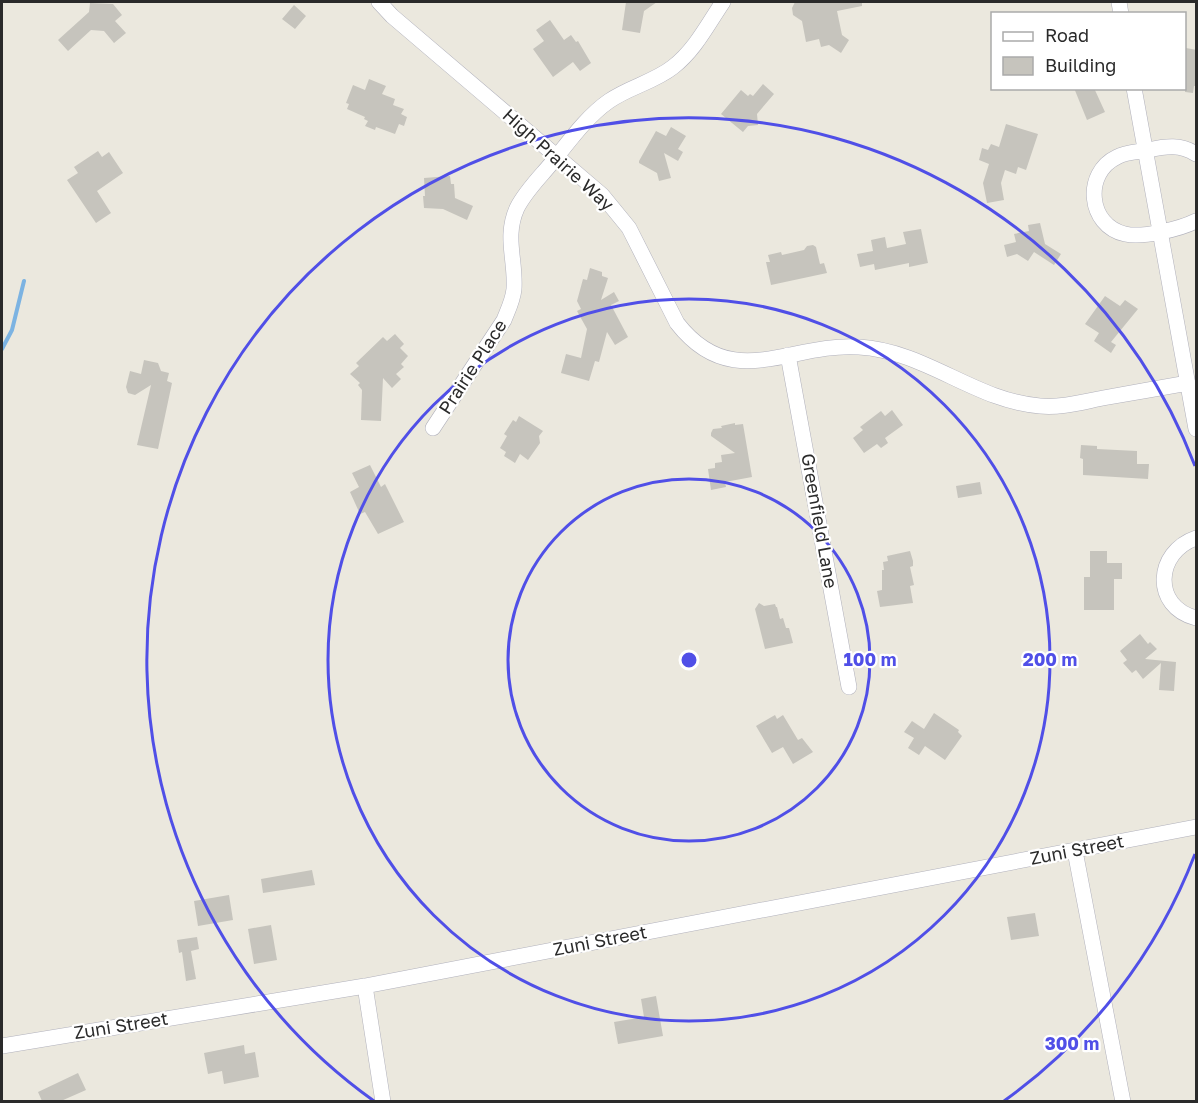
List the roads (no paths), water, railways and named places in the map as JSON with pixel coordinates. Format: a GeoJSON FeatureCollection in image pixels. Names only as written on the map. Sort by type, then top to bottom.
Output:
{"type":"FeatureCollection","features":[{"type":"Feature","properties":{"kind":"street","name":"High Prairie Way"},"geometry":{"type":"LineString","coordinates":[[379,2],[392,16],[602,195],[629,228],[677,323],[693,341],[713,354],[745,362],[834,348],[856,346],[876,348],[918,360],[999,398],[1020,404],[1041,406],[1063,405],[1188,383]]}},
{"type":"Feature","properties":{"kind":"street","name":"Prairie Place"},"geometry":{"type":"LineString","coordinates":[[433,428],[504,320],[514,290],[510,249],[513,221],[524,196],[594,113],[609,101],[658,77],[687,54],[723,2]]}},
{"type":"Feature","properties":{"kind":"street"},"geometry":{"type":"LineString","coordinates":[[1134,90],[1197,429]]}},
{"type":"Feature","properties":{"kind":"street"},"geometry":{"type":"LineString","coordinates":[[1197,154],[1175,146],[1145,150],[1115,158],[1106,164],[1095,182],[1094,203],[1104,222],[1113,230],[1124,234],[1135,235],[1160,231],[1186,226],[1197,221]]}},
{"type":"Feature","properties":{"kind":"street","name":"Greenfield Lane"},"geometry":{"type":"LineString","coordinates":[[788,355],[849,687]]}},
{"type":"Feature","properties":{"kind":"street"},"geometry":{"type":"LineString","coordinates":[[1197,538],[1178,547],[1165,568],[1164,578],[1168,598],[1175,607],[1184,614],[1197,618]]}},
{"type":"Feature","properties":{"kind":"street","name":"Zuni Street"},"geometry":{"type":"LineString","coordinates":[[2,1046],[365,986],[1197,827]]}},
{"type":"Feature","properties":{"kind":"street"},"geometry":{"type":"LineString","coordinates":[[1075,851],[1123,1101]]}},
{"type":"Feature","properties":{"kind":"street"},"geometry":{"type":"LineString","coordinates":[[365,986],[383,1101]]}},
{"type":"Feature","properties":{"kind":"waterway"},"geometry":{"type":"LineString","coordinates":[[2,349],[12,330],[24,281]]}}]}
